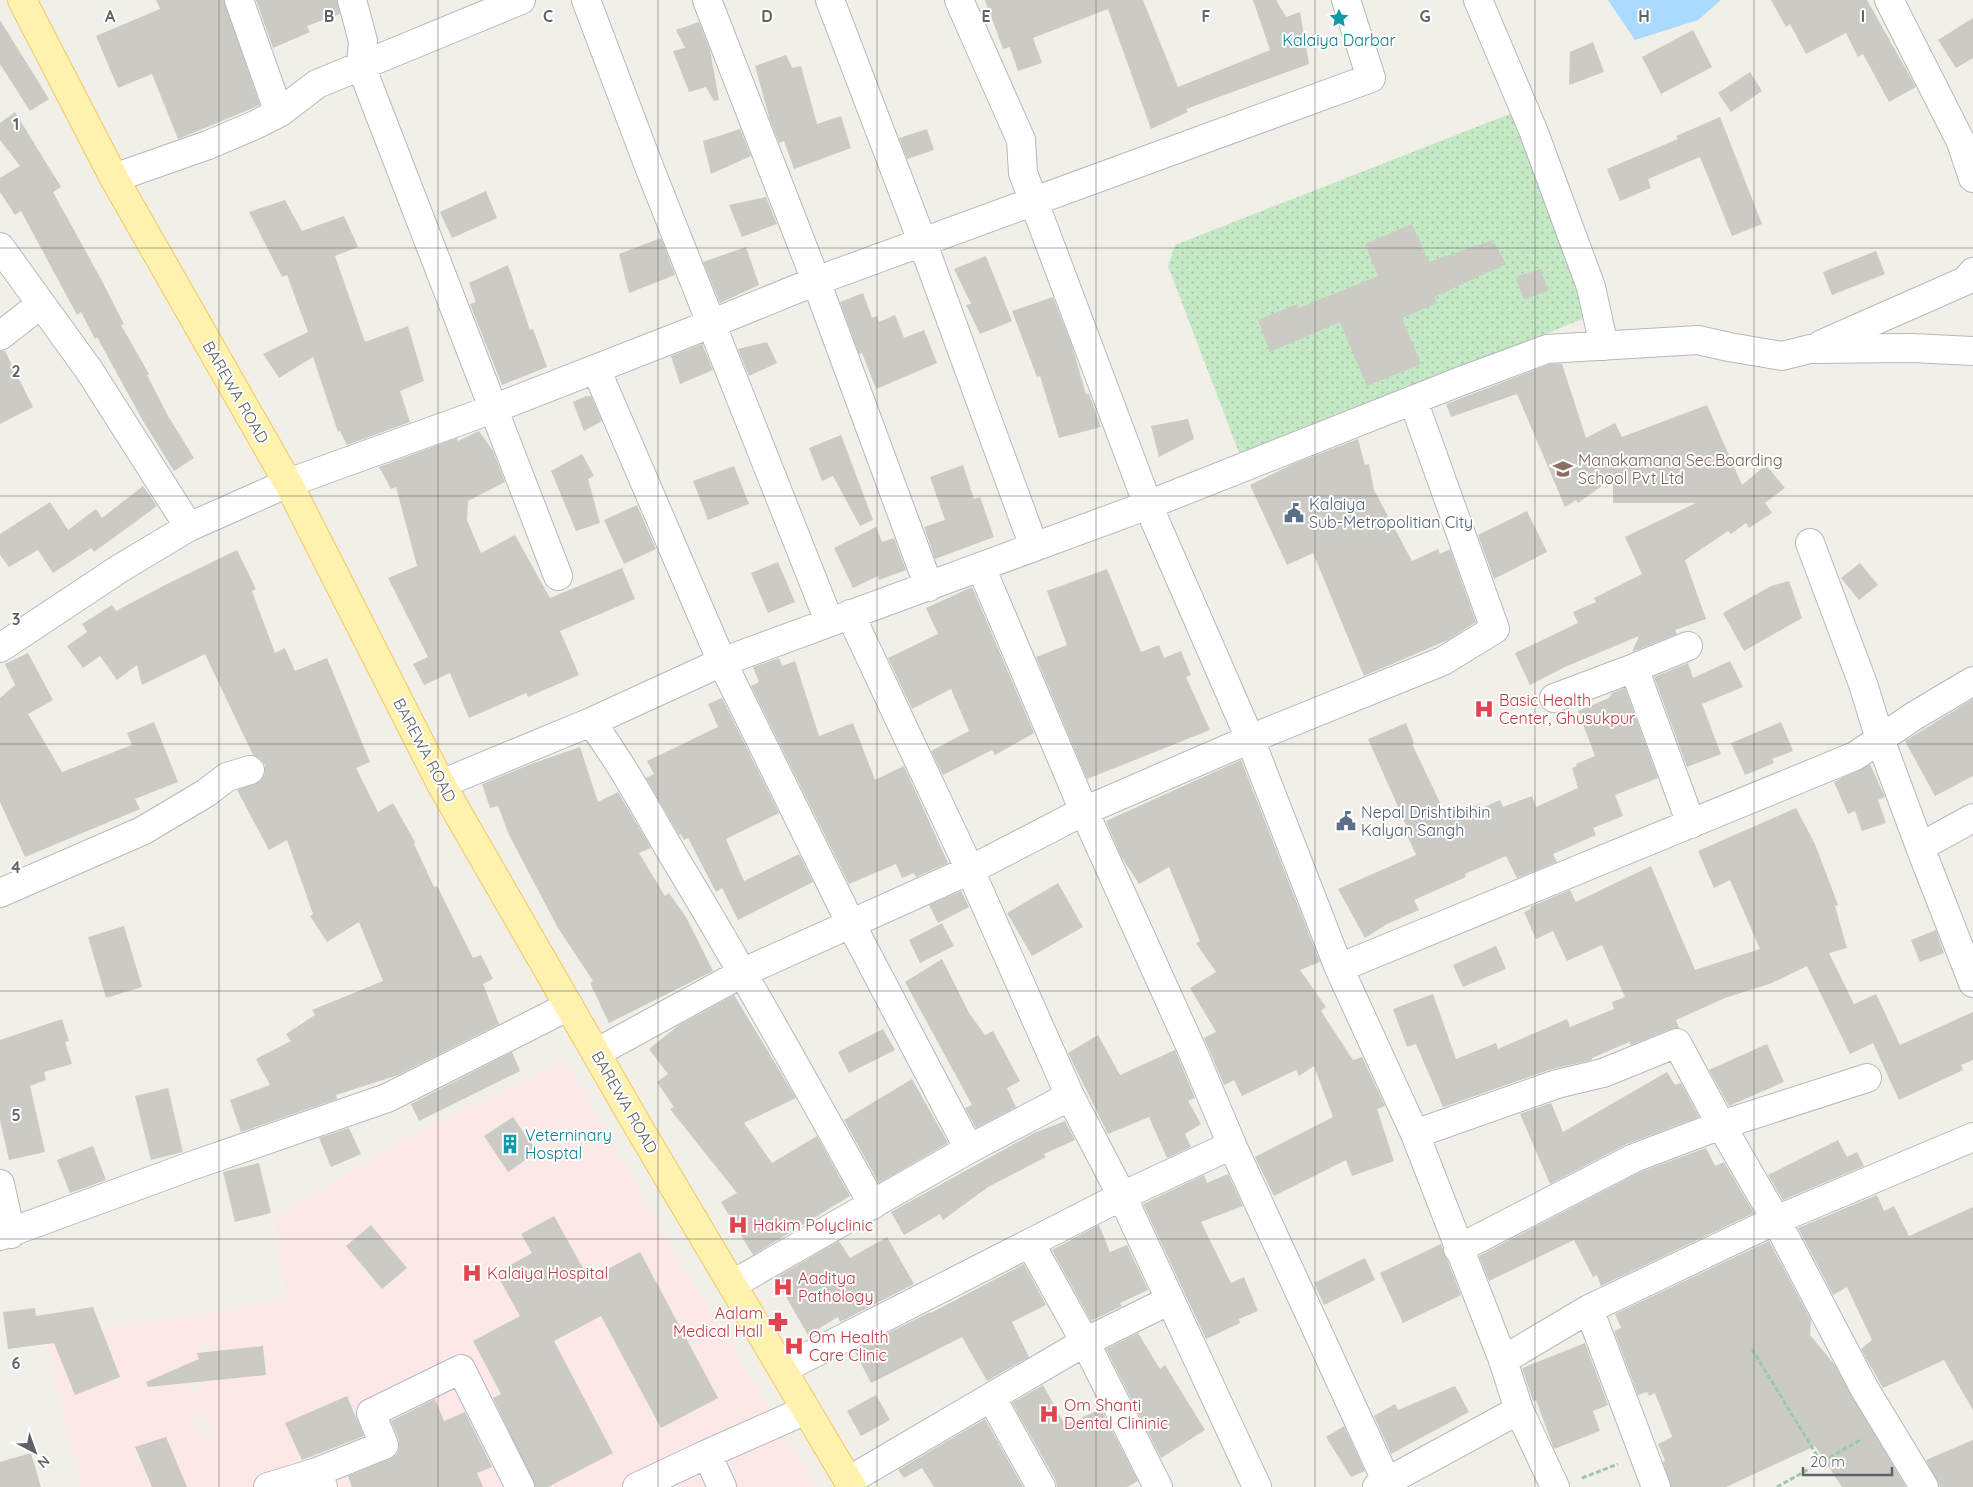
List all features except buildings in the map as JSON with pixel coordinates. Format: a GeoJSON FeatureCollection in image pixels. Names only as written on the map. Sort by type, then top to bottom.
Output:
{"type":"FeatureCollection","features":[{"type":"Feature","properties":{"kind":"main road","name":"BAREWA ROAD"},"geometry":{"type":"LineString","coordinates":[[22,0],[114,178],[288,483],[441,784],[596,1053],[850,1484]]}},
{"type":"Feature","properties":{"kind":"street"},"geometry":{"type":"LineString","coordinates":[[239,0],[279,113]]}},
{"type":"Feature","properties":{"kind":"street"},"geometry":{"type":"LineString","coordinates":[[352,0],[363,41],[361,66],[558,576]]}},
{"type":"Feature","properties":{"kind":"street"},"geometry":{"type":"LineString","coordinates":[[114,178],[208,145],[279,113],[317,84],[521,0]]}},
{"type":"Feature","properties":{"kind":"street"},"geometry":{"type":"LineString","coordinates":[[586,0],[648,164],[713,323],[840,618],[970,870],[1070,1096],[1122,1196],[1257,1487]]}},
{"type":"Feature","properties":{"kind":"street"},"geometry":{"type":"LineString","coordinates":[[707,0],[816,281],[929,587]]}},
{"type":"Feature","properties":{"kind":"street"},"geometry":{"type":"LineString","coordinates":[[830,0],[922,241],[1034,547]]}},
{"type":"Feature","properties":{"kind":"street"},"geometry":{"type":"LineString","coordinates":[[959,0],[1021,140],[1023,173],[1148,505],[1250,739],[1339,968],[1415,1134],[1458,1249],[1503,1360],[1520,1410],[1566,1484]]}},
{"type":"Feature","properties":{"kind":"street"},"geometry":{"type":"LineString","coordinates":[[0,648],[119,569],[188,527],[288,483],[493,409],[922,241],[1371,78],[1346,0]]}},
{"type":"Feature","properties":{"kind":"street"},"geometry":{"type":"LineString","coordinates":[[1478,0],[1533,130],[1592,287],[1604,346]]}},
{"type":"Feature","properties":{"kind":"street"},"geometry":{"type":"LineString","coordinates":[[1889,0],[1961,142],[1973,178]]}},
{"type":"Feature","properties":{"kind":"street"},"geometry":{"type":"LineString","coordinates":[[0,248],[89,370],[188,527]]}},
{"type":"Feature","properties":{"kind":"street"},"geometry":{"type":"LineString","coordinates":[[441,784],[591,722],[722,662],[1148,505],[1547,349],[1698,340],[1782,356],[1810,349],[1965,282],[1973,272]]}},
{"type":"Feature","properties":{"kind":"street"},"geometry":{"type":"LineString","coordinates":[[0,336],[41,304]]}},
{"type":"Feature","properties":{"kind":"street"},"geometry":{"type":"LineString","coordinates":[[1810,349],[1912,348],[1973,351]]}},
{"type":"Feature","properties":{"kind":"street"},"geometry":{"type":"LineString","coordinates":[[596,369],[722,662],[851,924],[969,1150]]}},
{"type":"Feature","properties":{"kind":"street"},"geometry":{"type":"LineString","coordinates":[[596,1053],[744,972],[970,870],[1084,812],[1250,739],[1442,661],[1496,629],[1413,400]]}},
{"type":"Feature","properties":{"kind":"street"},"geometry":{"type":"LineString","coordinates":[[1810,543],[1863,684],[1880,739],[1920,847],[1973,983]]}},
{"type":"Feature","properties":{"kind":"street"},"geometry":{"type":"LineString","coordinates":[[981,567],[1084,812],[1192,1050],[1232,1145],[1384,1485],[1520,1410]]}},
{"type":"Feature","properties":{"kind":"street"},"geometry":{"type":"LineString","coordinates":[[1554,698],[1688,646]]}},
{"type":"Feature","properties":{"kind":"street"},"geometry":{"type":"LineString","coordinates":[[1634,668],[1691,824]]}},
{"type":"Feature","properties":{"kind":"street"},"geometry":{"type":"LineString","coordinates":[[1339,968],[1855,756],[1973,681]]}},
{"type":"Feature","properties":{"kind":"street"},"geometry":{"type":"LineString","coordinates":[[591,722],[619,760],[663,839],[744,972],[872,1205]]}},
{"type":"Feature","properties":{"kind":"street"},"geometry":{"type":"LineString","coordinates":[[0,893],[142,831],[206,793],[227,777],[250,770]]}},
{"type":"Feature","properties":{"kind":"street"},"geometry":{"type":"LineString","coordinates":[[1920,847],[1973,818]]}},
{"type":"Feature","properties":{"kind":"street"},"geometry":{"type":"LineString","coordinates":[[0,1184],[5,1235],[191,1166],[387,1098],[569,1006]]}},
{"type":"Feature","properties":{"kind":"street"},"geometry":{"type":"LineString","coordinates":[[1415,1134],[1557,1084],[1603,1073],[1677,1043],[1721,1125],[1776,1220],[1864,1388],[1924,1487]]}},
{"type":"Feature","properties":{"kind":"street"},"geometry":{"type":"LineString","coordinates":[[1458,1249],[1634,1158],[1721,1125],[1867,1078]]}},
{"type":"Feature","properties":{"kind":"street"},"geometry":{"type":"LineString","coordinates":[[733,1284],[969,1150],[1070,1096]]}},
{"type":"Feature","properties":{"kind":"street"},"geometry":{"type":"LineString","coordinates":[[1503,1360],[1589,1309],[1776,1220],[1973,1137]]}},
{"type":"Feature","properties":{"kind":"street"},"geometry":{"type":"LineString","coordinates":[[783,1368],[1122,1196],[1232,1145]]}},
{"type":"Feature","properties":{"kind":"street"},"geometry":{"type":"LineString","coordinates":[[1030,1243],[1085,1342],[1158,1487]]}},
{"type":"Feature","properties":{"kind":"street"},"geometry":{"type":"LineString","coordinates":[[850,1484],[991,1397],[1085,1342],[1170,1300]]}},
{"type":"Feature","properties":{"kind":"street"},"geometry":{"type":"LineString","coordinates":[[1589,1309],[1656,1487]]}},
{"type":"Feature","properties":{"kind":"street"},"geometry":{"type":"LineString","coordinates":[[268,1487],[320,1480],[384,1445],[371,1414],[461,1369],[520,1487]]}},
{"type":"Feature","properties":{"kind":"street"},"geometry":{"type":"LineString","coordinates":[[991,1397],[1041,1487]]}},
{"type":"Feature","properties":{"kind":"street"},"geometry":{"type":"LineString","coordinates":[[637,1487],[806,1410]]}},
{"type":"Feature","properties":{"kind":"street"},"geometry":{"type":"LineString","coordinates":[[706,1454],[722,1487]]}},
{"type":"Feature","properties":{"kind":"path"},"geometry":{"type":"LineString","coordinates":[[1752,1349],[1821,1462]]}},
{"type":"Feature","properties":{"kind":"path"},"geometry":{"type":"LineString","coordinates":[[1777,1487],[1886,1425]]}},
{"type":"Feature","properties":{"kind":"path"},"geometry":{"type":"LineString","coordinates":[[1566,1484],[1644,1454]]}},
{"type":"Feature","properties":{"kind":"shaded area","name":"Kalaiya Hospital"},"geometry":{"type":"Polygon","coordinates":[[[566,1061],[663,1233],[816,1487],[548,1487],[613,1453],[554,1341],[601,1316],[661,1428],[718,1398],[640,1252],[473,1341],[502,1396],[488,1403],[533,1487],[483,1487],[481,1483],[464,1487],[451,1458],[458,1454],[451,1440],[483,1426],[475,1407],[444,1421],[438,1408],[423,1414],[418,1402],[398,1411],[403,1423],[393,1429],[420,1487],[187,1487],[177,1463],[147,1476],[152,1487],[83,1487],[46,1339],[286,1300],[275,1218],[409,1136],[566,1061]],[[513,1117],[484,1136],[508,1172],[537,1152],[513,1117]],[[554,1216],[521,1234],[545,1277],[578,1258],[554,1216]],[[371,1225],[346,1246],[382,1289],[407,1268],[371,1225]],[[211,1343],[196,1348],[202,1369],[217,1364],[211,1343]],[[263,1346],[223,1351],[226,1379],[266,1375],[263,1346]],[[109,1351],[64,1369],[75,1395],[120,1377],[109,1351]],[[192,1362],[179,1368],[191,1393],[203,1388],[192,1362]],[[346,1396],[286,1423],[303,1464],[364,1436],[346,1396]],[[206,1413],[192,1417],[199,1438],[212,1435],[206,1413]],[[478,1441],[460,1449],[471,1475],[489,1468],[478,1441]]]}},
{"type":"Feature","properties":{"kind":"green space"},"geometry":{"type":"Polygon","coordinates":[[[1515,112],[1592,315],[1241,458],[1168,266],[1175,245],[1515,112]]]}},
{"type":"Feature","properties":{"kind":"water"},"geometry":{"type":"Polygon","coordinates":[[[1608,0],[1721,0],[1698,20],[1635,40],[1608,0]]]}},
{"type":"Feature","properties":{"kind":"place","name":"Kalaiya Darbar"},"geometry":{"type":"Point","coordinates":[1339,18]}},
{"type":"Feature","properties":{"kind":"place","name":"Manakamana Sec.Boarding School Pvt Ltd"},"geometry":{"type":"Point","coordinates":[1563,469]}},
{"type":"Feature","properties":{"kind":"place","name":"Kalaiya Sub-Metropolitian City"},"geometry":{"type":"Point","coordinates":[1294,513]}},
{"type":"Feature","properties":{"kind":"place","name":"Basic Health Center, Ghusukpur"},"geometry":{"type":"Point","coordinates":[1484,709]}},
{"type":"Feature","properties":{"kind":"place","name":"Nepal Drishtibihin Kalyan Sangh"},"geometry":{"type":"Point","coordinates":[1346,821]}},
{"type":"Feature","properties":{"kind":"place","name":"Veterninary Hosptal"},"geometry":{"type":"Point","coordinates":[510,1144]}},
{"type":"Feature","properties":{"kind":"place","name":"Hakim Polyclinic"},"geometry":{"type":"Point","coordinates":[738,1225]}},
{"type":"Feature","properties":{"kind":"place","name":"Kalaiya Hospital"},"geometry":{"type":"Point","coordinates":[472,1273]}},
{"type":"Feature","properties":{"kind":"place","name":"Aaditya Pathology"},"geometry":{"type":"Point","coordinates":[783,1287]}},
{"type":"Feature","properties":{"kind":"place","name":"Aalam Medical Hall"},"geometry":{"type":"Point","coordinates":[778,1322]}},
{"type":"Feature","properties":{"kind":"place","name":"Om Health Care Clinic"},"geometry":{"type":"Point","coordinates":[794,1346]}},
{"type":"Feature","properties":{"kind":"place","name":"Om Shanti Dental Clininic"},"geometry":{"type":"Point","coordinates":[1049,1414]}}]}
